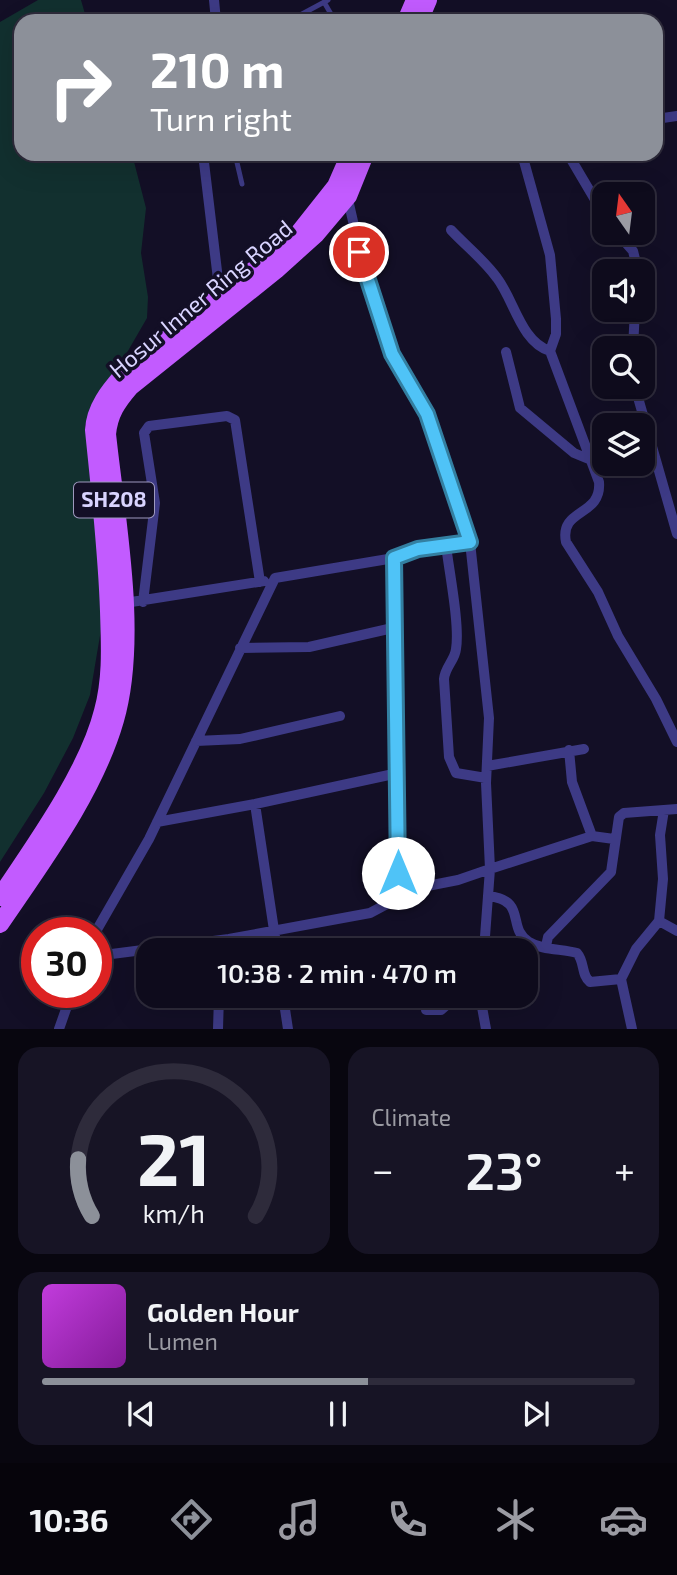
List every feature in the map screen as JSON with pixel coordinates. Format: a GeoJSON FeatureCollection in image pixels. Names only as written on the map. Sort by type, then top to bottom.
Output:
{"type":"FeatureCollection","features":[{"type":"Feature","properties":{"kind":"main road","name":"Hosur Inner Ring Road"},"geometry":{"type":"LineString","coordinates":[[0,897],[50,822],[98,730],[104,710],[110,674],[110,643],[108,582],[94,430],[97,412],[123,375],[294,239],[342,191],[348,161]]}},
{"type":"Feature","properties":{"kind":"main road","name":"Hosur Inner Ring Road"},"geometry":{"type":"LineString","coordinates":[[0,924],[60,834],[84,791],[108,740],[122,686],[134,603],[107,434],[109,418],[116,404],[131,387],[306,243],[361,161]]}},
{"type":"Feature","properties":{"kind":"street"},"geometry":{"type":"LineString","coordinates":[[204,161],[220,296]]}},
{"type":"Feature","properties":{"kind":"street"},"geometry":{"type":"LineString","coordinates":[[524,161],[550,255],[556,319],[556,334],[550,351],[599,482],[598,498],[569,520],[564,533],[566,542],[598,592],[618,636],[656,699],[677,742]]}},
{"type":"Feature","properties":{"kind":"street"},"geometry":{"type":"LineString","coordinates":[[572,161],[592,195]]}},
{"type":"Feature","properties":{"kind":"street"},"geometry":{"type":"LineString","coordinates":[[342,191],[392,354],[427,414],[470,542],[489,718],[487,772],[490,869],[485,938]]}},
{"type":"Feature","properties":{"kind":"street"},"geometry":{"type":"LineString","coordinates":[[451,230],[498,279],[530,338],[550,351]]}},
{"type":"Feature","properties":{"kind":"street"},"geometry":{"type":"LineString","coordinates":[[506,352],[520,408],[574,453],[591,460]]}},
{"type":"Feature","properties":{"kind":"street"},"geometry":{"type":"LineString","coordinates":[[638,399],[677,534]]}},
{"type":"Feature","properties":{"kind":"street"},"geometry":{"type":"LineString","coordinates":[[260,582],[235,420],[227,416],[149,426],[144,433],[155,503],[134,603],[260,582],[394,558],[418,549],[470,542]]}},
{"type":"Feature","properties":{"kind":"street"},"geometry":{"type":"LineString","coordinates":[[446,545],[457,636],[454,657],[445,671],[444,679],[449,757],[453,769],[459,775],[487,772],[569,750],[584,749]]}},
{"type":"Feature","properties":{"kind":"street"},"geometry":{"type":"LineString","coordinates":[[394,558],[397,627],[398,898]]}},
{"type":"Feature","properties":{"kind":"street"},"geometry":{"type":"LineString","coordinates":[[104,917],[157,822],[275,578]]}},
{"type":"Feature","properties":{"kind":"street"},"geometry":{"type":"LineString","coordinates":[[240,648],[309,647],[397,627]]}},
{"type":"Feature","properties":{"kind":"street"},"geometry":{"type":"LineString","coordinates":[[196,741],[240,739],[340,716]]}},
{"type":"Feature","properties":{"kind":"street"},"geometry":{"type":"LineString","coordinates":[[569,750],[572,782],[592,836]]}},
{"type":"Feature","properties":{"kind":"street"},"geometry":{"type":"LineString","coordinates":[[157,822],[398,773]]}},
{"type":"Feature","properties":{"kind":"street"},"geometry":{"type":"LineString","coordinates":[[255,804],[275,938]]}},
{"type":"Feature","properties":{"kind":"street"},"geometry":{"type":"LineString","coordinates":[[546,946],[548,937],[611,872],[618,818],[624,813],[677,809]]}},
{"type":"Feature","properties":{"kind":"street"},"geometry":{"type":"LineString","coordinates":[[632,1029],[621,979],[636,949],[659,921],[663,879],[660,835],[664,810]]}},
{"type":"Feature","properties":{"kind":"street"},"geometry":{"type":"LineString","coordinates":[[112,954],[274,931],[370,913],[427,884],[458,880],[592,836],[614,839]]}},
{"type":"Feature","properties":{"kind":"street"},"geometry":{"type":"LineString","coordinates":[[488,897],[506,900],[526,940],[577,953],[581,958],[585,976],[590,982],[621,979]]}},
{"type":"Feature","properties":{"kind":"street"},"geometry":{"type":"LineString","coordinates":[[659,921],[677,931]]}},
{"type":"Feature","properties":{"kind":"street"},"geometry":{"type":"LineString","coordinates":[[59,1029],[66,1008]]}},
{"type":"Feature","properties":{"kind":"street"},"geometry":{"type":"LineString","coordinates":[[218,1029],[219,1008]]}},
{"type":"Feature","properties":{"kind":"street"},"geometry":{"type":"LineString","coordinates":[[285,1008],[288,1029]]}},
{"type":"Feature","properties":{"kind":"street"},"geometry":{"type":"LineString","coordinates":[[425,1010],[443,1008]]}},
{"type":"Feature","properties":{"kind":"street"},"geometry":{"type":"LineString","coordinates":[[483,1008],[486,1029]]}},
{"type":"Feature","properties":{"kind":"lane"},"geometry":{"type":"LineString","coordinates":[[302,14],[326,1]]}},
{"type":"Feature","properties":{"kind":"lane"},"geometry":{"type":"LineString","coordinates":[[236,161],[242,184]]}},
{"type":"Feature","properties":{"kind":"green space"},"geometry":{"type":"Polygon","coordinates":[[[38,0],[81,0],[85,14],[14,14],[14,161],[134,161],[146,208],[141,253],[148,297],[147,318],[85,425],[93,477],[105,606],[90,695],[73,738],[44,793],[0,862],[0,22],[38,0]]]}},
{"type":"Feature","properties":{"kind":"route"},"geometry":{"type":"LineString","coordinates":[[359,252],[392,354],[427,414],[470,542],[418,549],[394,558],[397,621],[398,873]]}}]}
